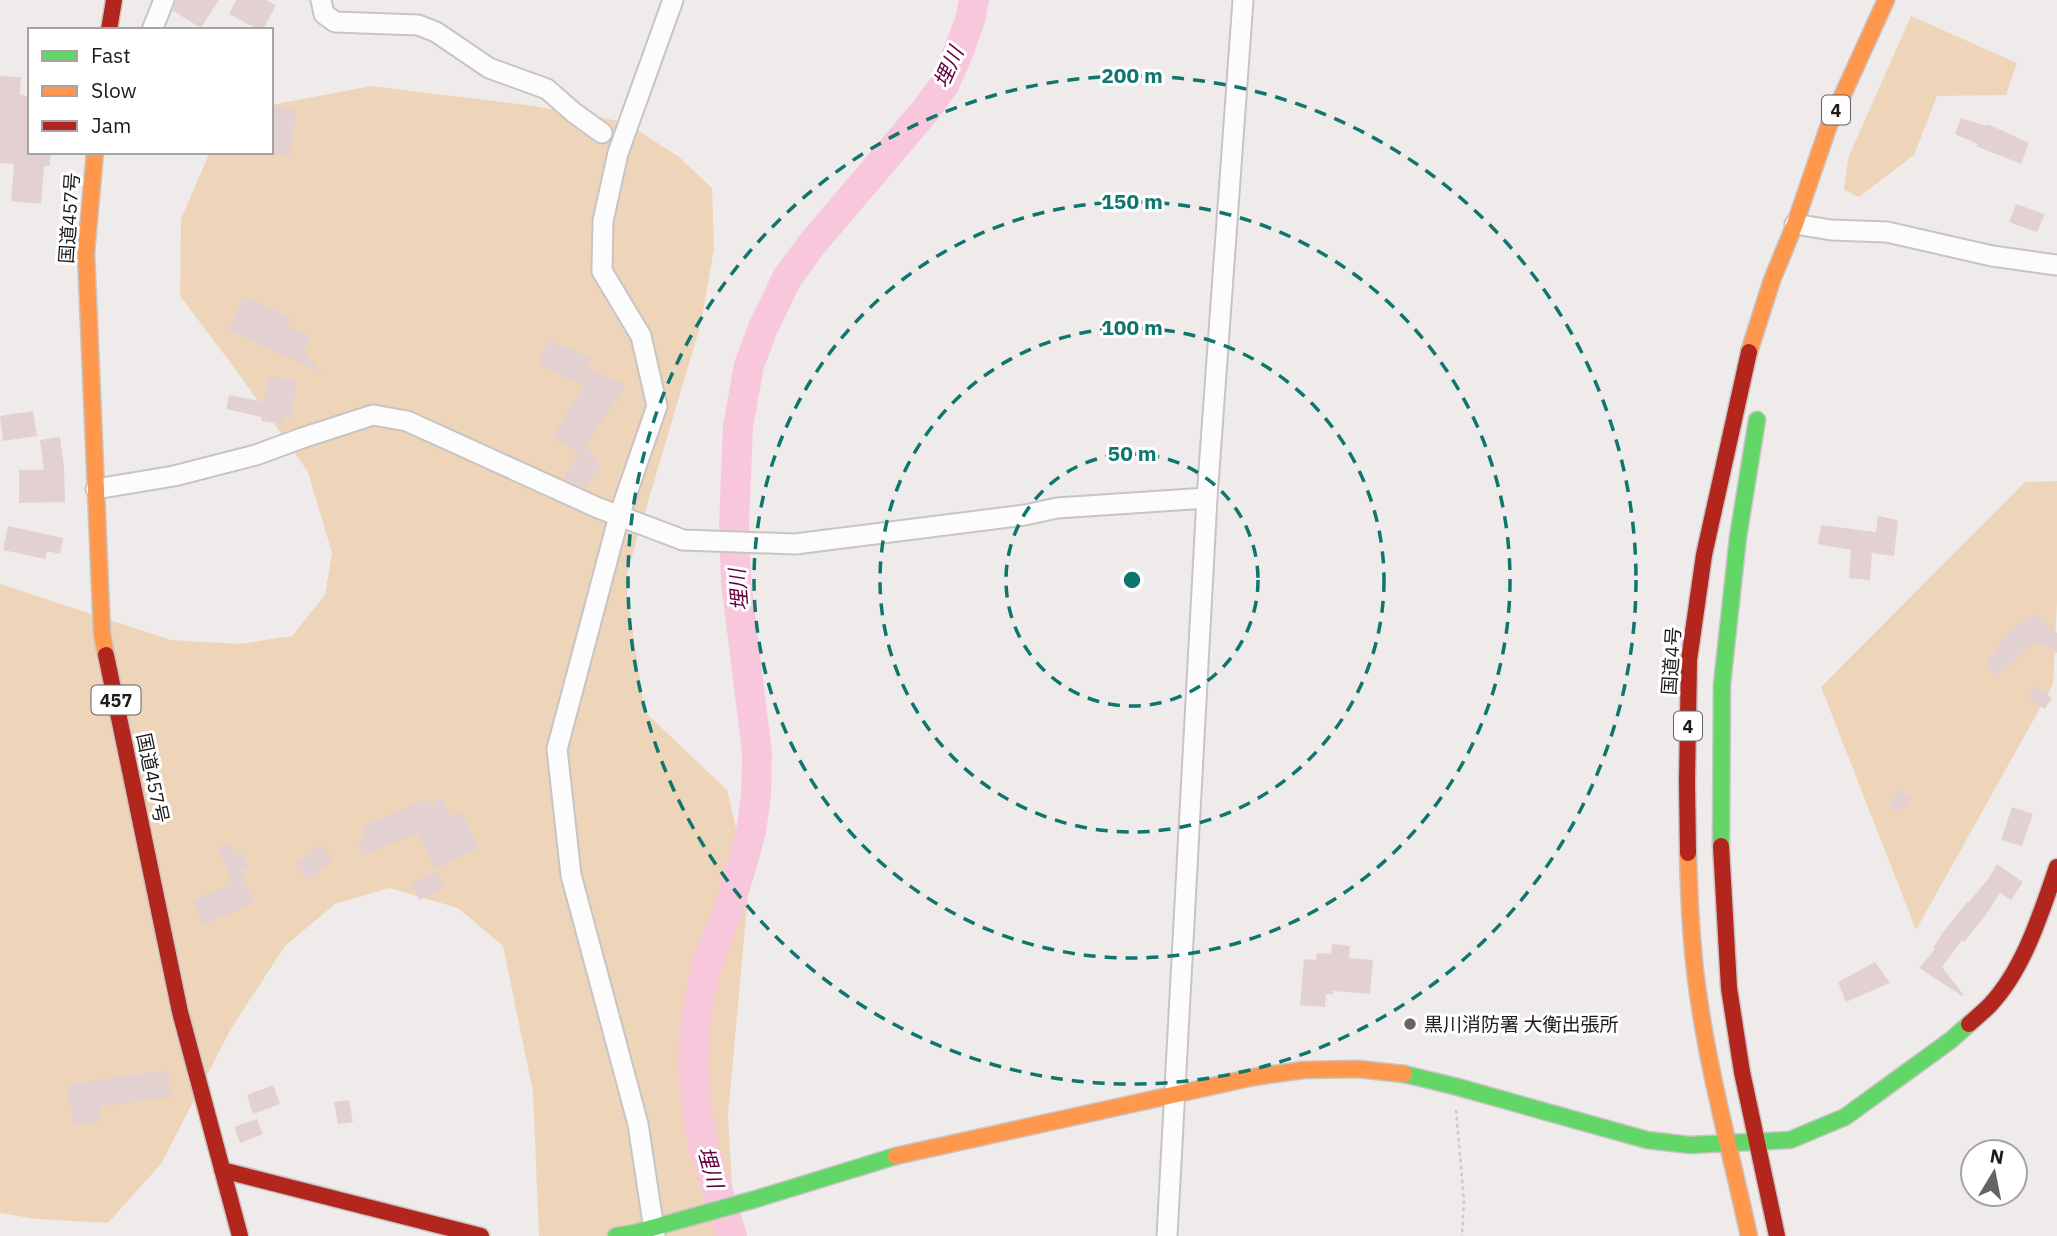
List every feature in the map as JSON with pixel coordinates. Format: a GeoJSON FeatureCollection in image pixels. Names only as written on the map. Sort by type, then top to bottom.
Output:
{"type":"FeatureCollection","features":[{"type":"Feature","properties":{"kind":"main road"},"geometry":{"type":"LineString","coordinates":[[109,28],[114,0]]}},
{"type":"Feature","properties":{"kind":"main road","name":"国道4号"},"geometry":{"type":"LineString","coordinates":[[1749,1236],[1710,1060],[1697,986],[1690,905],[1687,782],[1689,660],[1704,555],[1752,341],[1829,125],[1886,0]]}},
{"type":"Feature","properties":{"kind":"main road","name":"国道457号"},"geometry":{"type":"LineString","coordinates":[[95,154],[86,253],[102,634],[180,1012],[240,1236]]}},
{"type":"Feature","properties":{"kind":"main road","name":"国道4号"},"geometry":{"type":"LineString","coordinates":[[1774,328],[1795,224]]}},
{"type":"Feature","properties":{"kind":"main road","name":"4"},"geometry":{"type":"LineString","coordinates":[[1759,406],[1736,550],[1722,684],[1721,843],[1729,988],[1742,1072],[1777,1236]]}},
{"type":"Feature","properties":{"kind":"main road"},"geometry":{"type":"LineString","coordinates":[[616,1236],[657,1229],[901,1154],[1254,1077],[1303,1070],[1358,1069],[1408,1075],[1647,1140],[1690,1145],[1728,1145],[1790,1140],[1845,1117],[1951,1040],[1991,1004],[2014,971],[2034,932],[2057,867]]}},
{"type":"Feature","properties":{"kind":"main road"},"geometry":{"type":"LineString","coordinates":[[222,1170],[481,1236]]}},
{"type":"Feature","properties":{"kind":"street"},"geometry":{"type":"LineString","coordinates":[[153,28],[164,0]]}},
{"type":"Feature","properties":{"kind":"street"},"geometry":{"type":"LineString","coordinates":[[321,0],[324,14],[335,23],[418,25],[436,32],[489,68],[547,89],[602,133]]}},
{"type":"Feature","properties":{"kind":"street"},"geometry":{"type":"LineString","coordinates":[[657,1229],[638,1124],[571,875],[557,749],[619,516],[657,406],[640,336],[602,271],[603,221],[618,153],[673,0]]}},
{"type":"Feature","properties":{"kind":"street"},"geometry":{"type":"LineString","coordinates":[[1167,1236],[1206,498],[1243,0]]}},
{"type":"Feature","properties":{"kind":"street"},"geometry":{"type":"LineString","coordinates":[[1795,224],[1831,230],[1887,232],[1992,256],[2057,265]]}},
{"type":"Feature","properties":{"kind":"street"},"geometry":{"type":"LineString","coordinates":[[96,489],[174,476],[256,455],[373,415],[407,421],[523,475],[682,540],[794,544],[1025,515],[1057,508],[1206,498]]}},
{"type":"Feature","properties":{"kind":"path"},"geometry":{"type":"LineString","coordinates":[[1454,1086],[1464,1200],[1462,1236]]}},
{"type":"Feature","properties":{"kind":"shaded area"},"geometry":{"type":"Polygon","coordinates":[[[1911,16],[2017,63],[2006,95],[1937,96],[1914,155],[1859,197],[1844,190],[1848,158],[1911,16]]]}},
{"type":"Feature","properties":{"kind":"shaded area"},"geometry":{"type":"Polygon","coordinates":[[[371,86],[534,106],[625,122],[679,157],[712,188],[714,249],[701,323],[627,573],[627,594],[645,712],[727,790],[749,883],[728,1116],[735,1236],[539,1236],[533,1092],[503,946],[458,908],[389,888],[335,904],[285,946],[232,1027],[161,1164],[108,1223],[36,1219],[0,1213],[0,584],[171,640],[239,644],[292,636],[325,595],[332,553],[308,472],[180,296],[181,219],[209,154],[273,154],[273,105],[371,86]]]}},
{"type":"Feature","properties":{"kind":"shaded area"},"geometry":{"type":"Polygon","coordinates":[[[2057,481],[2057,600],[2053,685],[1916,930],[1821,687],[2025,482],[2057,481]]]}},
{"type":"Feature","properties":{"kind":"building"},"geometry":{"type":"Polygon","coordinates":[[[176,0],[219,0],[201,28],[173,11],[176,0]]]}},
{"type":"Feature","properties":{"kind":"building"},"geometry":{"type":"Polygon","coordinates":[[[236,0],[266,0],[276,5],[264,28],[255,28],[229,14],[236,0]]]}},
{"type":"Feature","properties":{"kind":"building"},"geometry":{"type":"Polygon","coordinates":[[[0,76],[21,77],[20,95],[28,96],[28,154],[51,154],[50,166],[44,166],[41,204],[11,201],[14,164],[0,163],[0,76]]]}},
{"type":"Feature","properties":{"kind":"building"},"geometry":{"type":"Polygon","coordinates":[[[273,105],[297,110],[289,156],[273,153],[273,105]]]}},
{"type":"Feature","properties":{"kind":"building"},"geometry":{"type":"Polygon","coordinates":[[[1961,118],[1987,126],[1988,124],[2029,143],[2021,164],[1976,146],[1978,144],[1955,134],[1961,118]]]}},
{"type":"Feature","properties":{"kind":"building"},"geometry":{"type":"Polygon","coordinates":[[[2016,204],[2045,214],[2037,232],[2009,222],[2016,204]]]}},
{"type":"Feature","properties":{"kind":"building"},"geometry":{"type":"Polygon","coordinates":[[[244,296],[292,318],[288,326],[311,337],[304,352],[324,374],[228,330],[244,296]]]}},
{"type":"Feature","properties":{"kind":"building"},"geometry":{"type":"Polygon","coordinates":[[[549,340],[591,358],[586,368],[625,384],[618,402],[615,401],[586,447],[601,464],[586,489],[563,478],[579,454],[552,437],[584,385],[538,365],[549,340]]]}},
{"type":"Feature","properties":{"kind":"building"},"geometry":{"type":"Polygon","coordinates":[[[269,376],[297,381],[291,418],[283,417],[282,424],[261,421],[262,417],[226,409],[229,395],[264,402],[269,376]]]}},
{"type":"Feature","properties":{"kind":"building"},"geometry":{"type":"Polygon","coordinates":[[[33,411],[37,436],[3,441],[0,416],[33,411]]]}},
{"type":"Feature","properties":{"kind":"building"},"geometry":{"type":"Polygon","coordinates":[[[60,437],[65,502],[19,503],[19,470],[44,470],[40,440],[60,437]]]}},
{"type":"Feature","properties":{"kind":"building"},"geometry":{"type":"Polygon","coordinates":[[[1878,516],[1898,520],[1894,556],[1872,553],[1870,580],[1849,578],[1851,550],[1818,544],[1821,525],[1876,532],[1878,516]]]}},
{"type":"Feature","properties":{"kind":"building"},"geometry":{"type":"Polygon","coordinates":[[[8,526],[63,538],[60,554],[47,551],[45,559],[3,550],[8,526]]]}},
{"type":"Feature","properties":{"kind":"building"},"geometry":{"type":"Polygon","coordinates":[[[2034,614],[2057,633],[2057,653],[2035,641],[1997,677],[1986,661],[1999,647],[1997,645],[2018,624],[2034,614]]]}},
{"type":"Feature","properties":{"kind":"building"},"geometry":{"type":"Polygon","coordinates":[[[2036,686],[2052,698],[2045,709],[2027,698],[2036,686]]]}},
{"type":"Feature","properties":{"kind":"building"},"geometry":{"type":"Polygon","coordinates":[[[1899,789],[1913,798],[1899,812],[1888,806],[1899,789]]]}},
{"type":"Feature","properties":{"kind":"building"},"geometry":{"type":"Polygon","coordinates":[[[426,799],[429,805],[442,799],[450,817],[462,812],[479,848],[435,869],[418,833],[362,856],[357,844],[367,839],[362,827],[426,799]]]}},
{"type":"Feature","properties":{"kind":"building"},"geometry":{"type":"Polygon","coordinates":[[[2012,807],[2033,814],[2022,846],[2001,840],[2012,807]]]}},
{"type":"Feature","properties":{"kind":"building"},"geometry":{"type":"Polygon","coordinates":[[[229,843],[234,856],[243,852],[249,868],[241,871],[254,903],[203,925],[193,901],[232,884],[218,848],[229,843]]]}},
{"type":"Feature","properties":{"kind":"building"},"geometry":{"type":"Polygon","coordinates":[[[320,843],[333,859],[309,880],[295,865],[320,843]]]}},
{"type":"Feature","properties":{"kind":"building"},"geometry":{"type":"Polygon","coordinates":[[[1997,864],[2023,882],[2011,900],[2000,893],[1985,916],[1964,942],[1962,940],[1942,967],[1962,996],[1919,968],[1935,949],[1933,948],[1944,931],[1989,878],[1997,864]]]}},
{"type":"Feature","properties":{"kind":"building"},"geometry":{"type":"Polygon","coordinates":[[[437,871],[445,887],[419,900],[411,884],[437,871]]]}},
{"type":"Feature","properties":{"kind":"building"},"geometry":{"type":"Polygon","coordinates":[[[1332,944],[1350,946],[1349,958],[1373,960],[1370,994],[1333,991],[1333,994],[1326,994],[1325,1007],[1300,1005],[1304,959],[1316,960],[1317,953],[1331,954],[1332,944]]]}},
{"type":"Feature","properties":{"kind":"building"},"geometry":{"type":"Polygon","coordinates":[[[1875,962],[1890,983],[1846,1002],[1838,982],[1875,962]]]}},
{"type":"Feature","properties":{"kind":"building"},"geometry":{"type":"Polygon","coordinates":[[[168,1070],[171,1097],[99,1107],[101,1122],[73,1126],[68,1084],[168,1070]]]}},
{"type":"Feature","properties":{"kind":"building"},"geometry":{"type":"Polygon","coordinates":[[[273,1085],[280,1104],[253,1114],[247,1095],[273,1085]]]}},
{"type":"Feature","properties":{"kind":"building"},"geometry":{"type":"Polygon","coordinates":[[[349,1100],[353,1122],[338,1124],[334,1102],[349,1100]]]}},
{"type":"Feature","properties":{"kind":"building"},"geometry":{"type":"Polygon","coordinates":[[[257,1119],[263,1134],[240,1143],[234,1127],[257,1119]]]}},
{"type":"Feature","properties":{"kind":"waterway","name":"埋川"},"geometry":{"type":"LineString","coordinates":[[732,1236],[704,1148],[696,1104],[693,1056],[697,1012],[707,964],[743,861],[756,795],[757,753],[736,581],[734,524],[738,427],[749,365],[787,278],[944,85],[970,20],[974,0]]}},
{"type":"Feature","properties":{"kind":"traffic: fast"},"geometry":{"type":"LineString","coordinates":[[1721,846],[1722,684],[1738,537],[1757,420]]}},
{"type":"Feature","properties":{"kind":"traffic: fast"},"geometry":{"type":"LineString","coordinates":[[1404,1074],[1647,1140],[1690,1145],[1790,1140],[1845,1117],[1969,1024]]}},
{"type":"Feature","properties":{"kind":"traffic: fast"},"geometry":{"type":"LineString","coordinates":[[616,1236],[756,1199],[896,1156]]}},
{"type":"Feature","properties":{"kind":"traffic: slow"},"geometry":{"type":"LineString","coordinates":[[1749,352],[1772,280],[1795,224],[1829,125],[1886,0]]}},
{"type":"Feature","properties":{"kind":"traffic: slow"},"geometry":{"type":"LineString","coordinates":[[95,154],[86,253],[102,634],[106,655]]}},
{"type":"Feature","properties":{"kind":"traffic: slow"},"geometry":{"type":"LineString","coordinates":[[1688,853],[1692,936],[1702,1017],[1749,1236]]}},
{"type":"Feature","properties":{"kind":"traffic: slow"},"geometry":{"type":"LineString","coordinates":[[896,1156],[1254,1077],[1303,1070],[1358,1069],[1404,1074]]}},
{"type":"Feature","properties":{"kind":"traffic: jam"},"geometry":{"type":"LineString","coordinates":[[109,28],[114,0]]}},
{"type":"Feature","properties":{"kind":"traffic: jam"},"geometry":{"type":"LineString","coordinates":[[1688,853],[1689,660],[1704,555],[1749,352]]}},
{"type":"Feature","properties":{"kind":"traffic: jam"},"geometry":{"type":"LineString","coordinates":[[106,655],[180,1012],[240,1236]]}},
{"type":"Feature","properties":{"kind":"traffic: jam"},"geometry":{"type":"LineString","coordinates":[[1721,846],[1729,988],[1742,1072],[1777,1236]]}},
{"type":"Feature","properties":{"kind":"traffic: jam"},"geometry":{"type":"LineString","coordinates":[[1969,1024],[1990,1005],[2013,975],[2030,940],[2057,867]]}},
{"type":"Feature","properties":{"kind":"traffic: jam"},"geometry":{"type":"LineString","coordinates":[[222,1170],[481,1236]]}},
{"type":"Feature","properties":{"kind":"place","name":"黒川消防署 大衡出張所"},"geometry":{"type":"Point","coordinates":[1410,1024]}}]}
